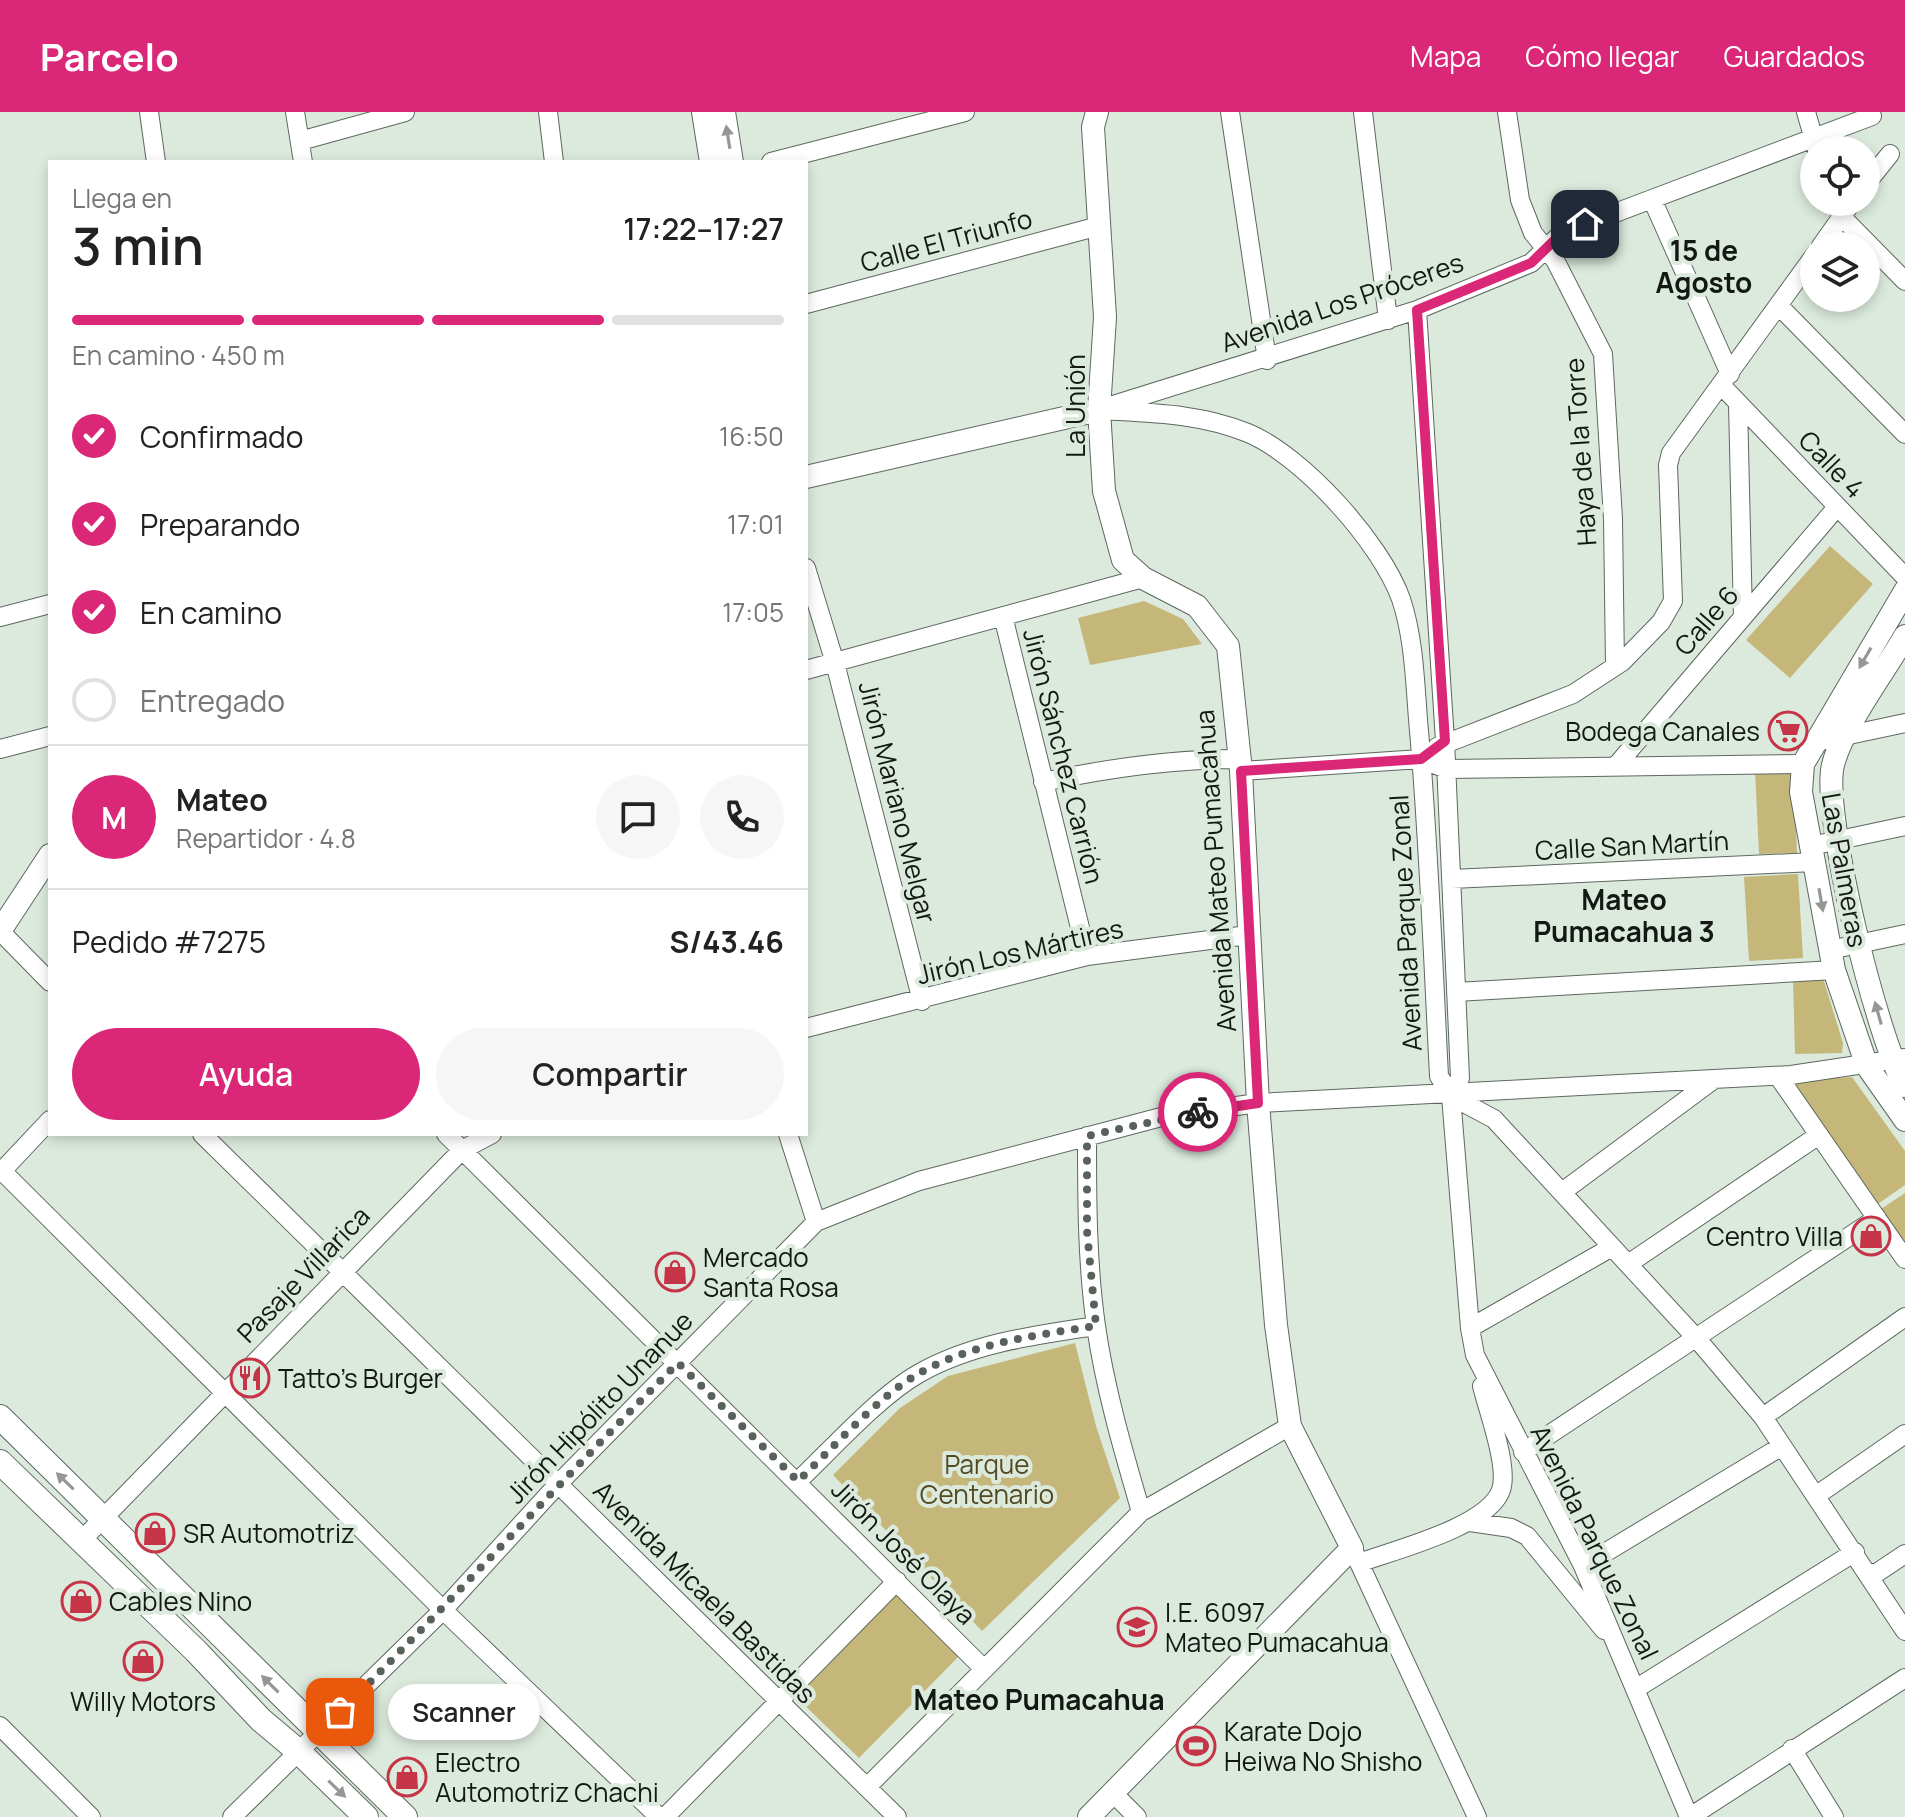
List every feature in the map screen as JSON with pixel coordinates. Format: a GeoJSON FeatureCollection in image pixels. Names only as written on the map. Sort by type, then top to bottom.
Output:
{"type":"FeatureCollection","features":[{"type":"Feature","properties":{"kind":"main road"},"geometry":{"type":"LineString","coordinates":[[0,1417],[405,1817]]}},
{"type":"Feature","properties":{"kind":"main road"},"geometry":{"type":"LineString","coordinates":[[0,1462],[196,1651],[261,1720],[366,1817]]}},
{"type":"Feature","properties":{"kind":"street"},"geometry":{"type":"LineString","coordinates":[[149,112],[156,160]]}},
{"type":"Feature","properties":{"kind":"street"},"geometry":{"type":"LineString","coordinates":[[295,112],[303,160]]}},
{"type":"Feature","properties":{"kind":"street"},"geometry":{"type":"LineString","coordinates":[[300,141],[405,112]]}},
{"type":"Feature","properties":{"kind":"street"},"geometry":{"type":"LineString","coordinates":[[548,112],[554,160]]}},
{"type":"Feature","properties":{"kind":"street"},"geometry":{"type":"LineString","coordinates":[[703,112],[711,160]]}},
{"type":"Feature","properties":{"kind":"street"},"geometry":{"type":"LineString","coordinates":[[724,112],[732,160]]}},
{"type":"Feature","properties":{"kind":"street"},"geometry":{"type":"LineString","coordinates":[[779,160],[965,112]]}},
{"type":"Feature","properties":{"kind":"street","name":"La Unión"},"geometry":{"type":"LineString","coordinates":[[1097,112],[1093,127],[1105,317],[1099,410],[1104,491],[1123,560],[1143,578],[1197,606],[1228,646]]}},
{"type":"Feature","properties":{"kind":"street"},"geometry":{"type":"LineString","coordinates":[[1230,112],[1267,360]]}},
{"type":"Feature","properties":{"kind":"street"},"geometry":{"type":"LineString","coordinates":[[1363,112],[1388,320]]}},
{"type":"Feature","properties":{"kind":"street"},"geometry":{"type":"LineString","coordinates":[[1806,112],[1813,136]]}},
{"type":"Feature","properties":{"kind":"street","name":"Haya de la Torre"},"geometry":{"type":"LineString","coordinates":[[1512,114],[1520,200],[1533,233],[1546,249],[1603,354],[1613,519],[1615,666]]}},
{"type":"Feature","properties":{"kind":"street","name":"Avenida Los Próceres"},"geometry":{"type":"LineString","coordinates":[[1831,136],[1872,116]]}},
{"type":"Feature","properties":{"kind":"street","name":"Avenida Los Próceres"},"geometry":{"type":"LineString","coordinates":[[808,477],[1099,410],[1267,360],[1417,310],[1531,263],[1562,233],[1800,149]]}},
{"type":"Feature","properties":{"kind":"street"},"geometry":{"type":"LineString","coordinates":[[1880,166],[1890,154]]}},
{"type":"Feature","properties":{"kind":"street","name":"Calle 4"},"geometry":{"type":"LineString","coordinates":[[1652,199],[1738,404],[1905,577]]}},
{"type":"Feature","properties":{"kind":"street"},"geometry":{"type":"LineString","coordinates":[[1851,216],[1905,281]]}},
{"type":"Feature","properties":{"kind":"street","name":"Calle El Triunfo"},"geometry":{"type":"LineString","coordinates":[[808,303],[1099,226]]}},
{"type":"Feature","properties":{"kind":"street"},"geometry":{"type":"LineString","coordinates":[[1421,759],[1445,741],[1573,694],[1615,666],[1670,608],[1668,465],[1678,442],[1800,277]]}},
{"type":"Feature","properties":{"kind":"street"},"geometry":{"type":"LineString","coordinates":[[1780,307],[1905,434]]}},
{"type":"Feature","properties":{"kind":"street","name":"Avenida Parque Zonal"},"geometry":{"type":"LineString","coordinates":[[1417,310],[1452,879],[1460,1078],[1451,1096]]}},
{"type":"Feature","properties":{"kind":"street"},"geometry":{"type":"LineString","coordinates":[[1738,404],[1743,617]]}},
{"type":"Feature","properties":{"kind":"street","name":"Avenida Parque Zonal"},"geometry":{"type":"LineString","coordinates":[[1099,410],[1191,415],[1250,434],[1308,473],[1366,537],[1400,599],[1410,635],[1421,759],[1439,1076],[1451,1096],[1470,1328],[1475,1355],[1583,1566],[1690,1817]]}},
{"type":"Feature","properties":{"kind":"street","name":"Calle 6"},"geometry":{"type":"LineString","coordinates":[[1615,767],[1837,507]]}},
{"type":"Feature","properties":{"kind":"street","name":"Jirón Mariano Melgar"},"geometry":{"type":"LineString","coordinates":[[808,575],[835,663],[922,1001]]}},
{"type":"Feature","properties":{"kind":"street"},"geometry":{"type":"LineString","coordinates":[[808,670],[1143,578]]}},
{"type":"Feature","properties":{"kind":"street","name":"Las Palmeras"},"geometry":{"type":"LineString","coordinates":[[1902,599],[1803,764],[1801,792],[1832,960],[1867,1066],[1905,1120]]}},
{"type":"Feature","properties":{"kind":"street"},"geometry":{"type":"LineString","coordinates":[[0,617],[48,605]]}},
{"type":"Feature","properties":{"kind":"street","name":"Jirón Sánchez Carrión"},"geometry":{"type":"LineString","coordinates":[[1003,616],[1087,956]]}},
{"type":"Feature","properties":{"kind":"street"},"geometry":{"type":"LineString","coordinates":[[1905,636],[1846,736],[1833,764],[1832,780],[1838,840],[1859,944],[1905,1086]]}},
{"type":"Feature","properties":{"kind":"street","name":"Avenida Mateo Pumacahua"},"geometry":{"type":"LineString","coordinates":[[1228,646],[1240,765],[1258,1103],[1276,1325],[1290,1426],[1356,1555],[1477,1817]]}},
{"type":"Feature","properties":{"kind":"street"},"geometry":{"type":"LineString","coordinates":[[1816,742],[1905,723]]}},
{"type":"Feature","properties":{"kind":"street"},"geometry":{"type":"LineString","coordinates":[[0,749],[48,737]]}},
{"type":"Feature","properties":{"kind":"street"},"geometry":{"type":"LineString","coordinates":[[1043,782],[1114,767],[1178,759],[1240,765],[1421,759],[1446,769],[1803,764]]}},
{"type":"Feature","properties":{"kind":"street","name":"Calle San Martín"},"geometry":{"type":"LineString","coordinates":[[1452,879],[1813,854],[1838,840],[1905,826]]}},
{"type":"Feature","properties":{"kind":"street"},"geometry":{"type":"LineString","coordinates":[[48,858],[0,931],[48,980]]}},
{"type":"Feature","properties":{"kind":"street"},"geometry":{"type":"LineString","coordinates":[[1456,992],[1832,960],[1859,944],[1905,934]]}},
{"type":"Feature","properties":{"kind":"street","name":"Jirón Los Mártires"},"geometry":{"type":"LineString","coordinates":[[808,1028],[922,1001],[1087,956],[1248,935]]}},
{"type":"Feature","properties":{"kind":"street","name":"Jirón Hipólito Unanue"},"geometry":{"type":"LineString","coordinates":[[232,1817],[443,1610],[559,1483],[816,1222],[919,1181],[1165,1116],[1258,1103],[1451,1096],[1778,1076],[1898,1060]]}},
{"type":"Feature","properties":{"kind":"street"},"geometry":{"type":"LineString","coordinates":[[1778,1076],[1905,1259]]}},
{"type":"Feature","properties":{"kind":"street"},"geometry":{"type":"LineString","coordinates":[[1562,1192],[1713,1080]]}},
{"type":"Feature","properties":{"kind":"street"},"geometry":{"type":"LineString","coordinates":[[1669,1083],[1682,1104]]}},
{"type":"Feature","properties":{"kind":"street"},"geometry":{"type":"LineString","coordinates":[[1451,1096],[1494,1119],[1698,1340],[1763,1417],[1905,1631]]}},
{"type":"Feature","properties":{"kind":"street"},"geometry":{"type":"LineString","coordinates":[[48,1122],[1,1172],[226,1391],[443,1610],[659,1817]]}},
{"type":"Feature","properties":{"kind":"street"},"geometry":{"type":"LineString","coordinates":[[1628,1264],[1819,1135]]}},
{"type":"Feature","properties":{"kind":"street","name":"Avenida Micaela Bastidas"},"geometry":{"type":"LineString","coordinates":[[204,1136],[897,1817]]}},
{"type":"Feature","properties":{"kind":"street","name":"Jirón José Olaya"},"geometry":{"type":"LineString","coordinates":[[448,1136],[984,1669]]}},
{"type":"Feature","properties":{"kind":"street"},"geometry":{"type":"LineString","coordinates":[[462,1150],[488,1136]]}},
{"type":"Feature","properties":{"kind":"street"},"geometry":{"type":"LineString","coordinates":[[789,1136],[816,1222]]}},
{"type":"Feature","properties":{"kind":"street"},"geometry":{"type":"LineString","coordinates":[[1087,1136],[1087,1231],[1096,1326],[1113,1415],[1141,1512]]}},
{"type":"Feature","properties":{"kind":"street","name":"Pasaje Villarica"},"geometry":{"type":"LineString","coordinates":[[82,1540],[462,1150]]}},
{"type":"Feature","properties":{"kind":"street"},"geometry":{"type":"LineString","coordinates":[[1523,1452],[1698,1340],[1877,1218]]}},
{"type":"Feature","properties":{"kind":"street"},"geometry":{"type":"LineString","coordinates":[[1470,1328],[1612,1247]]}},
{"type":"Feature","properties":{"kind":"street"},"geometry":{"type":"LineString","coordinates":[[1763,1417],[1905,1317]]}},
{"type":"Feature","properties":{"kind":"street"},"geometry":{"type":"LineString","coordinates":[[798,1481],[917,1375],[965,1353],[1020,1338],[1096,1326]]}},
{"type":"Feature","properties":{"kind":"street"},"geometry":{"type":"LineString","coordinates":[[1470,1522],[1494,1501],[1502,1489],[1502,1467],[1475,1355]]}},
{"type":"Feature","properties":{"kind":"street"},"geometry":{"type":"LineString","coordinates":[[867,1787],[1141,1512],[1290,1426]]}},
{"type":"Feature","properties":{"kind":"street"},"geometry":{"type":"LineString","coordinates":[[1817,1495],[1905,1434]]}},
{"type":"Feature","properties":{"kind":"street"},"geometry":{"type":"LineString","coordinates":[[1583,1566],[1782,1446]]}},
{"type":"Feature","properties":{"kind":"street"},"geometry":{"type":"LineString","coordinates":[[1089,1817],[1356,1555],[1470,1522],[1511,1528],[1527,1536],[1623,1654]]}},
{"type":"Feature","properties":{"kind":"street"},"geometry":{"type":"LineString","coordinates":[[1637,1688],[1855,1552]]}},
{"type":"Feature","properties":{"kind":"street"},"geometry":{"type":"LineString","coordinates":[[1869,1574],[1878,1572],[1905,1554]]}},
{"type":"Feature","properties":{"kind":"street"},"geometry":{"type":"LineString","coordinates":[[665,1817],[897,1581]]}},
{"type":"Feature","properties":{"kind":"street"},"geometry":{"type":"LineString","coordinates":[[1690,1817],[1905,1678]]}},
{"type":"Feature","properties":{"kind":"street"},"geometry":{"type":"LineString","coordinates":[[0,1726],[91,1817]]}},
{"type":"Feature","properties":{"kind":"street"},"geometry":{"type":"LineString","coordinates":[[1792,1749],[1834,1817]]}},
{"type":"Feature","properties":{"kind":"street"},"geometry":{"type":"LineString","coordinates":[[1113,1793],[1137,1817]]}},
{"type":"Feature","properties":{"kind":"green space"},"geometry":{"type":"Polygon","coordinates":[[[1830,546],[1873,584],[1790,678],[1746,640],[1830,546]]]}},
{"type":"Feature","properties":{"kind":"green space"},"geometry":{"type":"Polygon","coordinates":[[[1144,601],[1183,619],[1202,644],[1090,665],[1078,618],[1144,601]]]}},
{"type":"Feature","properties":{"kind":"green space"},"geometry":{"type":"Polygon","coordinates":[[[1793,768],[1797,853],[1759,854],[1755,770],[1793,768]]]}},
{"type":"Feature","properties":{"kind":"green space"},"geometry":{"type":"Polygon","coordinates":[[[1798,874],[1803,958],[1749,961],[1744,877],[1798,874]]]}},
{"type":"Feature","properties":{"kind":"green space"},"geometry":{"type":"Polygon","coordinates":[[[1823,978],[1843,1043],[1842,1053],[1795,1054],[1793,979],[1823,978]]]}},
{"type":"Feature","properties":{"kind":"green space"},"geometry":{"type":"Polygon","coordinates":[[[1852,1077],[1905,1151],[1905,1185],[1875,1206],[1785,1081],[1852,1077]]]}},
{"type":"Feature","properties":{"kind":"green space"},"geometry":{"type":"Polygon","coordinates":[[[1905,1193],[1905,1244],[1881,1209],[1905,1193]]]}},
{"type":"Feature","properties":{"kind":"green space","name":"Parque Centenario"},"geometry":{"type":"Polygon","coordinates":[[[1075,1343],[1096,1426],[1120,1498],[982,1631],[833,1475],[900,1408],[948,1376],[1075,1343]]]}},
{"type":"Feature","properties":{"kind":"green space"},"geometry":{"type":"Polygon","coordinates":[[[897,1589],[961,1654],[859,1758],[794,1695],[897,1589]]]}},
{"type":"Feature","properties":{"kind":"way so far"},"geometry":{"type":"LineString","coordinates":[[340,1712],[443,1610],[559,1483],[678,1363],[798,1481],[860,1422],[917,1375],[965,1353],[1020,1338],[1096,1326],[1087,1231],[1087,1136],[1165,1116],[1198,1112]]}},
{"type":"Feature","properties":{"kind":"place","name":"Bodega Canales"},"geometry":{"type":"Point","coordinates":[1788,731]}},
{"type":"Feature","properties":{"kind":"place","name":"Centro Villa"},"geometry":{"type":"Point","coordinates":[1871,1236]}},
{"type":"Feature","properties":{"kind":"place","name":"Mercado Santa Rosa"},"geometry":{"type":"Point","coordinates":[675,1272]}},
{"type":"Feature","properties":{"kind":"place","name":"Tatto's Burger"},"geometry":{"type":"Point","coordinates":[250,1378]}},
{"type":"Feature","properties":{"kind":"place","name":"SR Automotriz"},"geometry":{"type":"Point","coordinates":[155,1533]}},
{"type":"Feature","properties":{"kind":"place","name":"Cables Nino"},"geometry":{"type":"Point","coordinates":[81,1601]}},
{"type":"Feature","properties":{"kind":"place","name":"I.E. 6097 Mateo Pumacahua"},"geometry":{"type":"Point","coordinates":[1137,1627]}},
{"type":"Feature","properties":{"kind":"place","name":"Willy Motors"},"geometry":{"type":"Point","coordinates":[143,1661]}},
{"type":"Feature","properties":{"kind":"place","name":"Scanner"},"geometry":{"type":"Point","coordinates":[340,1712]}},
{"type":"Feature","properties":{"kind":"place","name":"Karate Dojo Heiwa No Shisho"},"geometry":{"type":"Point","coordinates":[1196,1746]}},
{"type":"Feature","properties":{"kind":"place","name":"Electro Automotriz Chachi"},"geometry":{"type":"Point","coordinates":[407,1777]}},
{"type":"Feature","properties":{"kind":"district","name":"15 de Agosto"},"geometry":{"type":"Point","coordinates":[1704,266]}},
{"type":"Feature","properties":{"kind":"district","name":"Mateo Pumacahua 3"},"geometry":{"type":"Point","coordinates":[1624,915]}},
{"type":"Feature","properties":{"kind":"district","name":"Mateo Pumacahua"},"geometry":{"type":"Point","coordinates":[1039,1699]}},
{"type":"Feature","properties":{"kind":"route"},"geometry":{"type":"LineString","coordinates":[[1198,1112],[1258,1103],[1241,771],[1421,759],[1445,741],[1417,310],[1531,263],[1562,233],[1585,224]]}}]}
